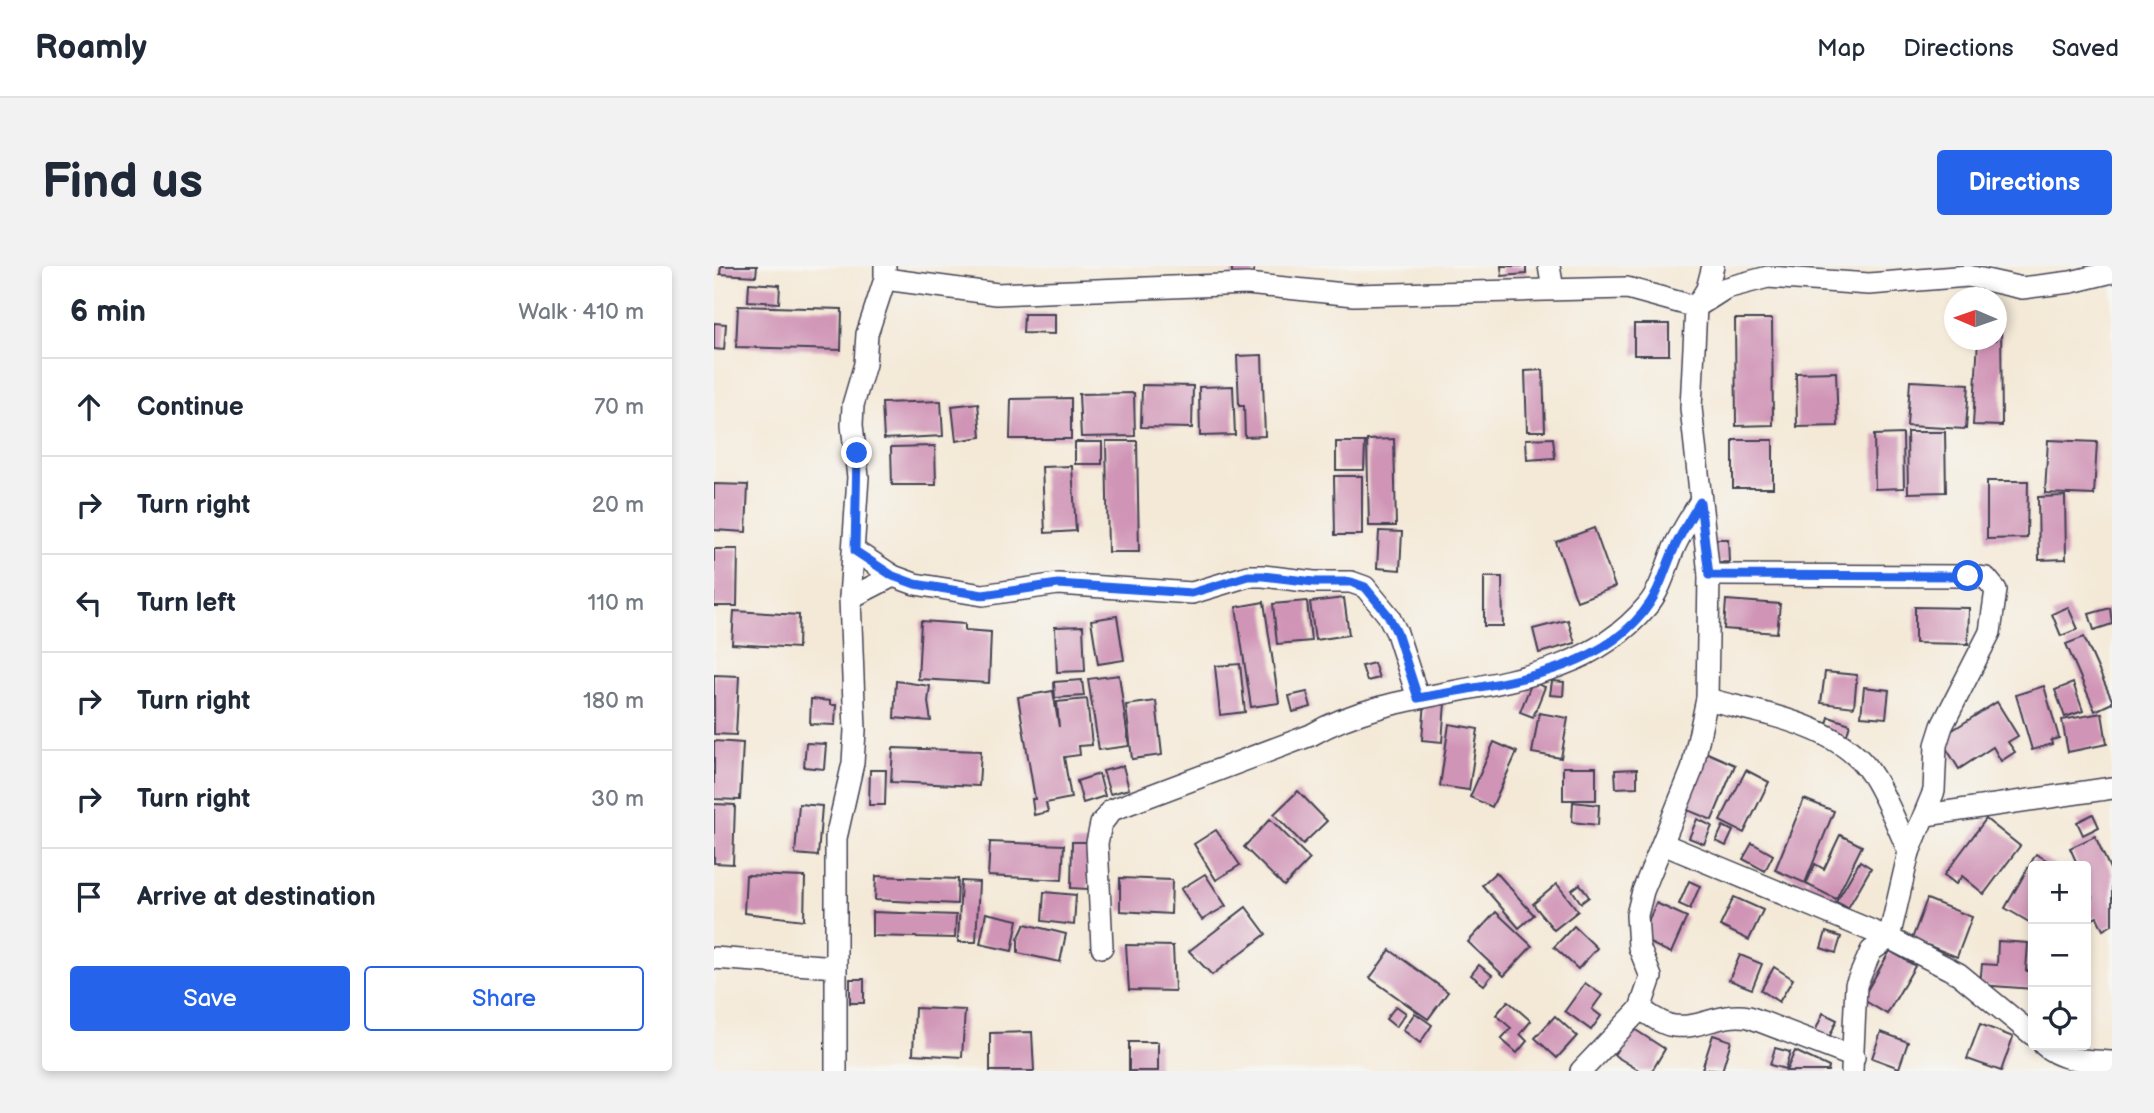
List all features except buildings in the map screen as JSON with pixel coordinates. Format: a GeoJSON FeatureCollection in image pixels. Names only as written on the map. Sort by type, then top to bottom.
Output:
{"type":"FeatureCollection","features":[{"type":"Feature","properties":{"kind":"street"},"geometry":{"type":"LineString","coordinates":[[1549,266],[1553,289]]}},
{"type":"Feature","properties":{"kind":"street"},"geometry":{"type":"LineString","coordinates":[[1581,1071],[1640,1009],[1651,977],[1639,947],[1637,915],[1643,891],[1692,770],[1707,699],[1709,575],[1691,408],[1696,307],[1707,289],[1713,266]]}},
{"type":"Feature","properties":{"kind":"street"},"geometry":{"type":"LineString","coordinates":[[836,1071],[836,838],[853,763],[855,730],[850,598],[858,477],[852,425],[853,405],[865,364],[867,334],[873,308],[885,272],[998,294],[1247,284],[1354,295],[1626,288],[1696,307],[1726,288],[1768,277],[1869,285],[1968,276],[2022,288],[2071,282],[2112,272]]}},
{"type":"Feature","properties":{"kind":"street"},"geometry":{"type":"LineString","coordinates":[[1102,947],[1097,843],[1101,824],[1112,810],[1311,735],[1331,723],[1373,708],[1545,671],[1581,658],[1620,635],[1650,603],[1675,547],[1700,502]]}},
{"type":"Feature","properties":{"kind":"street"},"geometry":{"type":"LineString","coordinates":[[855,551],[893,576],[938,589],[983,595],[1058,584],[1192,593],[1248,576],[1314,582],[1351,582],[1365,587],[1388,615],[1397,633],[1418,698]]}},
{"type":"Feature","properties":{"kind":"street"},"geometry":{"type":"LineString","coordinates":[[1640,1009],[1671,1026],[1691,1026],[1731,1014],[1749,1017],[1853,1064],[1856,985],[1871,951],[1889,938],[1909,852],[1934,791],[1936,745],[1942,726],[1993,625],[1996,590],[1986,578],[1709,575]]}},
{"type":"Feature","properties":{"kind":"street"},"geometry":{"type":"LineString","coordinates":[[850,598],[893,576]]}},
{"type":"Feature","properties":{"kind":"street"},"geometry":{"type":"LineString","coordinates":[[1707,699],[1798,724],[1831,739],[1854,756],[1873,776],[1909,852]]}},
{"type":"Feature","properties":{"kind":"street"},"geometry":{"type":"LineString","coordinates":[[1926,815],[2112,788]]}},
{"type":"Feature","properties":{"kind":"street"},"geometry":{"type":"LineString","coordinates":[[1663,844],[1889,938],[1959,974],[2028,1031]]}},
{"type":"Feature","properties":{"kind":"street"},"geometry":{"type":"LineString","coordinates":[[714,958],[836,967]]}},
{"type":"Feature","properties":{"kind":"street"},"geometry":{"type":"LineString","coordinates":[[2050,1050],[2068,1059],[2112,1062]]}},
{"type":"Feature","properties":{"kind":"route"},"geometry":{"type":"LineString","coordinates":[[857,453],[855,551],[893,576],[938,589],[983,595],[1006,594],[1058,584],[1192,593],[1248,576],[1314,582],[1351,582],[1365,587],[1376,597],[1388,615],[1397,633],[1418,698],[1545,671],[1581,658],[1620,635],[1650,603],[1675,547],[1700,502],[1709,575],[1968,576]]}}]}
